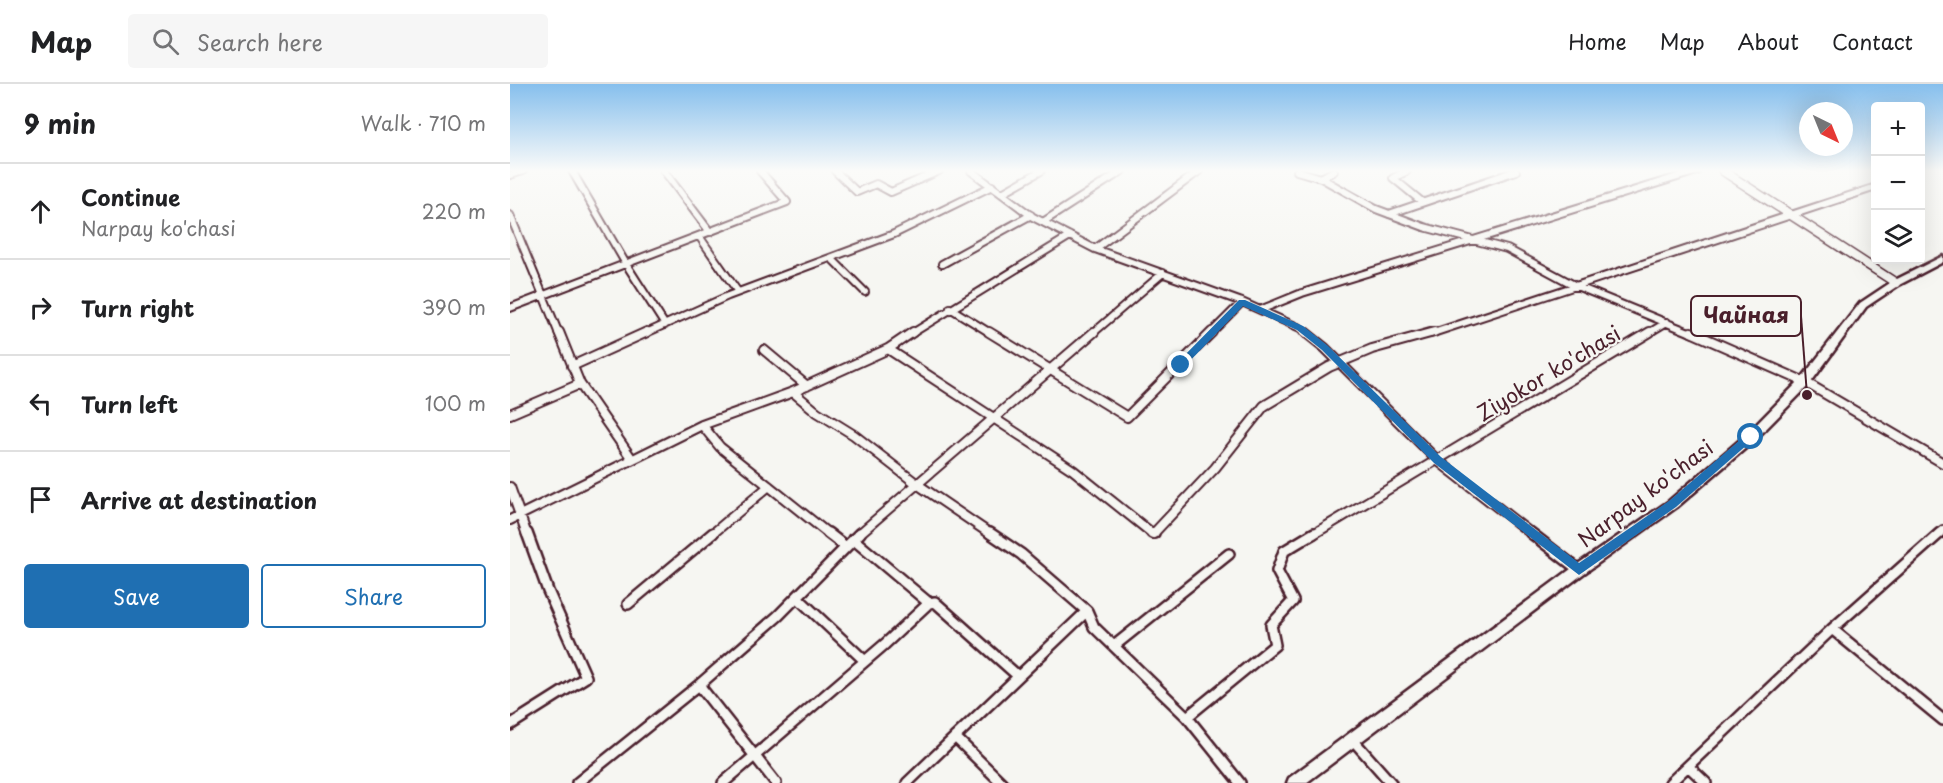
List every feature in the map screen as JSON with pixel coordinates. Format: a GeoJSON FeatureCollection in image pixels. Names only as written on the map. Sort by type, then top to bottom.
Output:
{"type":"FeatureCollection","features":[{"type":"Feature","properties":{"kind":"main road","name":"Narpay ko'chasi"},"geometry":{"type":"LineString","coordinates":[[1294,783],[1579,570],[1672,504],[1751,437],[1804,382],[1863,305],[1896,283],[1943,259]]}},
{"type":"Feature","properties":{"kind":"street"},"geometry":{"type":"LineString","coordinates":[[591,204],[665,325]]}},
{"type":"Feature","properties":{"kind":"street"},"geometry":{"type":"LineString","coordinates":[[689,204],[710,232]]}},
{"type":"Feature","properties":{"kind":"street"},"geometry":{"type":"LineString","coordinates":[[510,308],[783,204]]}},
{"type":"Feature","properties":{"kind":"street"},"geometry":{"type":"LineString","coordinates":[[572,366],[738,292],[894,234],[956,204]]}},
{"type":"Feature","properties":{"kind":"street"},"geometry":{"type":"LineString","coordinates":[[1016,204],[1043,222],[1095,249],[1242,302],[1300,328],[1339,363],[1437,460],[1579,570]]}},
{"type":"Feature","properties":{"kind":"street"},"geometry":{"type":"LineString","coordinates":[[1043,222],[1071,204]]}},
{"type":"Feature","properties":{"kind":"street"},"geometry":{"type":"LineString","coordinates":[[1095,249],[1156,204]]}},
{"type":"Feature","properties":{"kind":"street"},"geometry":{"type":"LineString","coordinates":[[1370,204],[1424,228],[1507,249],[1574,285],[1667,322],[1804,382],[1943,463]]}},
{"type":"Feature","properties":{"kind":"street"},"geometry":{"type":"LineString","coordinates":[[1389,214],[1415,204]]}},
{"type":"Feature","properties":{"kind":"street"},"geometry":{"type":"LineString","coordinates":[[1260,310],[1302,293],[1589,204]]}},
{"type":"Feature","properties":{"kind":"street"},"geometry":{"type":"LineString","coordinates":[[1774,204],[1896,283]]}},
{"type":"Feature","properties":{"kind":"street"},"geometry":{"type":"LineString","coordinates":[[888,349],[1074,470],[1153,534],[1215,468],[1264,406],[1339,363],[1372,349],[1412,340],[1826,204]]}},
{"type":"Feature","properties":{"kind":"street"},"geometry":{"type":"LineString","coordinates":[[510,215],[580,384],[632,459]]}},
{"type":"Feature","properties":{"kind":"street"},"geometry":{"type":"LineString","coordinates":[[942,264],[1031,215]]}},
{"type":"Feature","properties":{"kind":"street"},"geometry":{"type":"LineString","coordinates":[[699,236],[738,292]]}},
{"type":"Feature","properties":{"kind":"street"},"geometry":{"type":"LineString","coordinates":[[515,518],[702,425],[793,392],[888,349],[950,308],[1070,236]]}},
{"type":"Feature","properties":{"kind":"street"},"geometry":{"type":"LineString","coordinates":[[831,258],[865,292]]}},
{"type":"Feature","properties":{"kind":"street"},"geometry":{"type":"LineString","coordinates":[[578,783],[699,685],[797,597],[850,543],[1052,372],[1163,273]]}},
{"type":"Feature","properties":{"kind":"street"},"geometry":{"type":"LineString","coordinates":[[950,308],[1127,417],[1242,302]]}},
{"type":"Feature","properties":{"kind":"street","name":"Ziyokor ko'chasi"},"geometry":{"type":"LineString","coordinates":[[1187,717],[1275,645],[1271,626],[1293,601],[1277,572],[1284,551],[1667,322]]}},
{"type":"Feature","properties":{"kind":"street"},"geometry":{"type":"LineString","coordinates":[[764,350],[807,386]]}},
{"type":"Feature","properties":{"kind":"street"},"geometry":{"type":"LineString","coordinates":[[510,414],[580,384]]}},
{"type":"Feature","properties":{"kind":"street"},"geometry":{"type":"LineString","coordinates":[[793,392],[817,412],[854,435],[917,484],[1021,554],[1087,611],[1094,627],[1187,717],[1240,783]]}},
{"type":"Feature","properties":{"kind":"street"},"geometry":{"type":"LineString","coordinates":[[702,425],[720,447],[769,486],[850,543],[929,603]]}},
{"type":"Feature","properties":{"kind":"street"},"geometry":{"type":"LineString","coordinates":[[628,604],[769,486]]}},
{"type":"Feature","properties":{"kind":"street"},"geometry":{"type":"LineString","coordinates":[[510,487],[515,518],[586,677],[510,725]]}},
{"type":"Feature","properties":{"kind":"street"},"geometry":{"type":"LineString","coordinates":[[1670,783],[1832,629],[1943,530]]}},
{"type":"Feature","properties":{"kind":"street"},"geometry":{"type":"LineString","coordinates":[[1114,646],[1229,554]]}},
{"type":"Feature","properties":{"kind":"street"},"geometry":{"type":"LineString","coordinates":[[797,597],[865,661]]}},
{"type":"Feature","properties":{"kind":"street"},"geometry":{"type":"LineString","coordinates":[[723,783],[929,603],[935,602],[1018,676]]}},
{"type":"Feature","properties":{"kind":"street"},"geometry":{"type":"LineString","coordinates":[[907,783],[1087,611]]}},
{"type":"Feature","properties":{"kind":"street"},"geometry":{"type":"LineString","coordinates":[[1832,629],[1943,720]]}},
{"type":"Feature","properties":{"kind":"street"},"geometry":{"type":"LineString","coordinates":[[699,685],[776,783]]}},
{"type":"Feature","properties":{"kind":"street"},"geometry":{"type":"LineString","coordinates":[[955,737],[1002,783]]}},
{"type":"Feature","properties":{"kind":"street"},"geometry":{"type":"LineString","coordinates":[[1353,740],[1391,783]]}},
{"type":"Feature","properties":{"kind":"street"},"geometry":{"type":"LineString","coordinates":[[1688,766],[1706,783]]}},
{"type":"Feature","properties":{"kind":"place","name":"Чайная"},"geometry":{"type":"Point","coordinates":[1807,395]}},
{"type":"Feature","properties":{"kind":"route"},"geometry":{"type":"LineString","coordinates":[[1181,365],[1242,302],[1300,328],[1325,348],[1437,460],[1579,570],[1672,504],[1751,437]]}}]}
